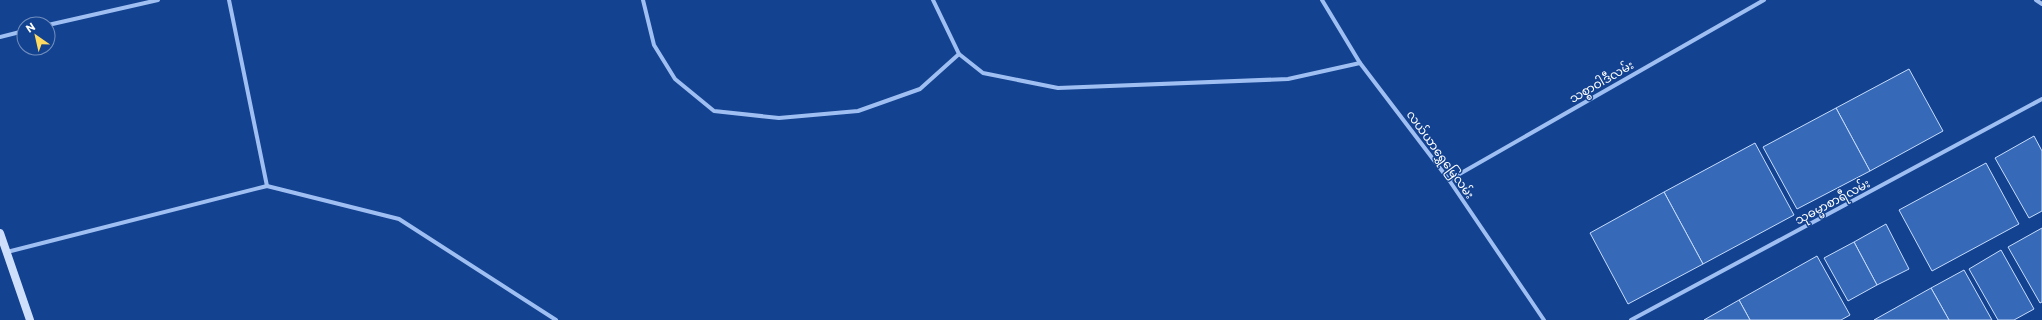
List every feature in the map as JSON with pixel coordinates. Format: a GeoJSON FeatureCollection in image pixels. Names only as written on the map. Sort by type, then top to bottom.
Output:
{"type":"FeatureCollection","features":[{"type":"Feature","properties":{"kind":"street"},"geometry":{"type":"LineString","coordinates":[[56,23],[158,0]]}},
{"type":"Feature","properties":{"kind":"street"},"geometry":{"type":"LineString","coordinates":[[229,0],[267,186]]}},
{"type":"Feature","properties":{"kind":"street"},"geometry":{"type":"LineString","coordinates":[[643,0],[654,45],[675,79],[714,111],[779,118],[858,111],[920,89],[958,54]]}},
{"type":"Feature","properties":{"kind":"street"},"geometry":{"type":"LineString","coordinates":[[932,0],[958,54],[983,73],[1058,88],[1288,79],[1360,64]]}},
{"type":"Feature","properties":{"kind":"street","name":"လယ်ယာရွှေမြေလမ်း"},"geometry":{"type":"LineString","coordinates":[[1322,0],[1324,6],[1360,64],[1449,180],[1544,320]]}},
{"type":"Feature","properties":{"kind":"street","name":"သစ္စာဝါဒီလမ်း"},"geometry":{"type":"LineString","coordinates":[[1449,180],[1764,0]]}},
{"type":"Feature","properties":{"kind":"street"},"geometry":{"type":"LineString","coordinates":[[2036,0],[2042,4]]}},
{"type":"Feature","properties":{"kind":"street"},"geometry":{"type":"LineString","coordinates":[[0,37],[16,33]]}},
{"type":"Feature","properties":{"kind":"street","name":"သုဓမ္မာစာရီလမ်း"},"geometry":{"type":"LineString","coordinates":[[1632,320],[2042,99]]}},
{"type":"Feature","properties":{"kind":"street"},"geometry":{"type":"LineString","coordinates":[[7,252],[267,186],[399,219],[556,320]]}},
{"type":"Feature","properties":{"kind":"street"},"geometry":{"type":"LineString","coordinates":[[0,233],[30,320]]}},
{"type":"Feature","properties":{"kind":"building"},"geometry":{"type":"Polygon","coordinates":[[[1909,69],[1943,131],[1870,171],[1836,108],[1909,69]]]}},
{"type":"Feature","properties":{"kind":"building"},"geometry":{"type":"Polygon","coordinates":[[[1836,108],[1870,171],[1797,209],[1763,147],[1836,108]]]}},
{"type":"Feature","properties":{"kind":"building"},"geometry":{"type":"Polygon","coordinates":[[[2034,136],[2042,151],[2042,211],[2029,218],[1995,158],[2034,136]]]}},
{"type":"Feature","properties":{"kind":"building"},"geometry":{"type":"Polygon","coordinates":[[[1755,143],[1794,215],[1703,264],[1664,192],[1755,143]]]}},
{"type":"Feature","properties":{"kind":"building"},"geometry":{"type":"Polygon","coordinates":[[[1986,163],[2019,224],[1932,271],[1899,210],[1986,163]]]}},
{"type":"Feature","properties":{"kind":"building"},"geometry":{"type":"Polygon","coordinates":[[[1664,192],[1703,264],[1628,304],[1590,233],[1664,192]]]}},
{"type":"Feature","properties":{"kind":"building"},"geometry":{"type":"Polygon","coordinates":[[[1886,224],[1909,269],[1877,285],[1854,242],[1886,224]]]}},
{"type":"Feature","properties":{"kind":"building"},"geometry":{"type":"Polygon","coordinates":[[[2042,228],[2042,302],[2040,303],[2008,247],[2042,228]]]}},
{"type":"Feature","properties":{"kind":"building"},"geometry":{"type":"Polygon","coordinates":[[[1854,242],[1877,285],[1848,301],[1824,258],[1854,242]]]}},
{"type":"Feature","properties":{"kind":"building"},"geometry":{"type":"Polygon","coordinates":[[[2001,250],[2034,309],[2014,320],[1998,320],[1969,269],[2001,250]]]}},
{"type":"Feature","properties":{"kind":"building"},"geometry":{"type":"Polygon","coordinates":[[[1817,256],[1850,315],[1841,320],[1750,320],[1739,300],[1817,256]]]}},
{"type":"Feature","properties":{"kind":"building"},"geometry":{"type":"Polygon","coordinates":[[[1964,270],[1992,320],[1949,320],[1931,288],[1964,270]]]}},
{"type":"Feature","properties":{"kind":"building"},"geometry":{"type":"Polygon","coordinates":[[[1931,288],[1949,320],[1874,320],[1931,288]]]}},
{"type":"Feature","properties":{"kind":"building"},"geometry":{"type":"Polygon","coordinates":[[[1739,300],[1750,320],[1704,320],[1739,300]]]}}]}
